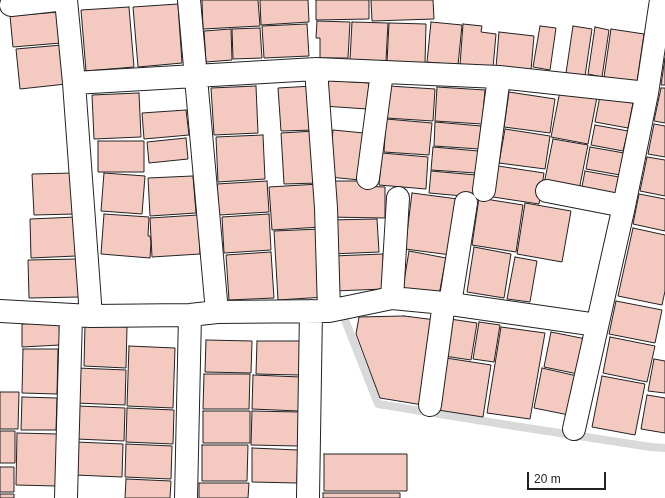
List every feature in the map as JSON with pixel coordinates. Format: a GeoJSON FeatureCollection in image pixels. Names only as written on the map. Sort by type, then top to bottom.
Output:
{"type":"FeatureCollection","features":[{"type":"Feature","properties":{"kind":"street"},"geometry":{"type":"LineString","coordinates":[[11,5],[57,0]]}},
{"type":"Feature","properties":{"kind":"street"},"geometry":{"type":"LineString","coordinates":[[66,0],[74,83],[81,316],[66,498]]}},
{"type":"Feature","properties":{"kind":"street"},"geometry":{"type":"LineString","coordinates":[[189,0],[217,312]]}},
{"type":"Feature","properties":{"kind":"street"},"geometry":{"type":"LineString","coordinates":[[574,428],[624,206],[647,93],[661,0]]}},
{"type":"Feature","properties":{"kind":"street"},"geometry":{"type":"LineString","coordinates":[[74,83],[316,69],[499,77],[647,93]]}},
{"type":"Feature","properties":{"kind":"street"},"geometry":{"type":"LineString","coordinates":[[308,498],[326,208],[316,69]]}},
{"type":"Feature","properties":{"kind":"street"},"geometry":{"type":"LineString","coordinates":[[368,178],[382,72]]}},
{"type":"Feature","properties":{"kind":"street"},"geometry":{"type":"LineString","coordinates":[[484,190],[499,77]]}},
{"type":"Feature","properties":{"kind":"street"},"geometry":{"type":"LineString","coordinates":[[547,191],[624,206]]}},
{"type":"Feature","properties":{"kind":"street"},"geometry":{"type":"LineString","coordinates":[[392,298],[398,198]]}},
{"type":"Feature","properties":{"kind":"street"},"geometry":{"type":"LineString","coordinates":[[430,405],[466,203]]}},
{"type":"Feature","properties":{"kind":"street"},"geometry":{"type":"LineString","coordinates":[[0,311],[81,316],[190,315],[217,312],[320,311],[392,298],[447,304],[597,326]]}},
{"type":"Feature","properties":{"kind":"street"},"geometry":{"type":"LineString","coordinates":[[186,498],[190,315]]}},
{"type":"Feature","properties":{"kind":"building"},"geometry":{"type":"Polygon","coordinates":[[[202,0],[258,0],[260,26],[203,29],[202,0]]]}},
{"type":"Feature","properties":{"kind":"building"},"geometry":{"type":"Polygon","coordinates":[[[260,0],[308,0],[309,22],[261,25],[260,0]]]}},
{"type":"Feature","properties":{"kind":"building"},"geometry":{"type":"Polygon","coordinates":[[[316,0],[369,0],[369,19],[316,20],[316,0]]]}},
{"type":"Feature","properties":{"kind":"building"},"geometry":{"type":"Polygon","coordinates":[[[371,0],[433,0],[434,19],[372,21],[371,0]]]}},
{"type":"Feature","properties":{"kind":"building"},"geometry":{"type":"Polygon","coordinates":[[[178,4],[182,63],[138,67],[133,7],[178,4]]]}},
{"type":"Feature","properties":{"kind":"building"},"geometry":{"type":"Polygon","coordinates":[[[129,7],[134,67],[86,71],[81,10],[129,7]]]}},
{"type":"Feature","properties":{"kind":"building"},"geometry":{"type":"Polygon","coordinates":[[[58,12],[61,43],[13,47],[10,16],[58,12]]]}},
{"type":"Feature","properties":{"kind":"building"},"geometry":{"type":"Polygon","coordinates":[[[317,21],[350,22],[348,58],[320,58],[320,38],[316,38],[317,21]]]}},
{"type":"Feature","properties":{"kind":"building"},"geometry":{"type":"Polygon","coordinates":[[[352,22],[388,23],[386,61],[350,60],[352,22]]]}},
{"type":"Feature","properties":{"kind":"building"},"geometry":{"type":"Polygon","coordinates":[[[431,22],[462,25],[458,65],[427,62],[431,22]]]}},
{"type":"Feature","properties":{"kind":"building"},"geometry":{"type":"Polygon","coordinates":[[[389,23],[426,24],[425,63],[387,62],[389,23]]]}},
{"type":"Feature","properties":{"kind":"building"},"geometry":{"type":"Polygon","coordinates":[[[307,24],[309,56],[264,58],[262,26],[307,24]]]}},
{"type":"Feature","properties":{"kind":"building"},"geometry":{"type":"Polygon","coordinates":[[[463,24],[482,26],[481,32],[496,34],[493,68],[460,65],[463,24]]]}},
{"type":"Feature","properties":{"kind":"building"},"geometry":{"type":"Polygon","coordinates":[[[540,26],[556,28],[550,70],[533,67],[540,26]]]}},
{"type":"Feature","properties":{"kind":"building"},"geometry":{"type":"Polygon","coordinates":[[[573,26],[592,29],[585,76],[566,73],[573,26]]]}},
{"type":"Feature","properties":{"kind":"building"},"geometry":{"type":"Polygon","coordinates":[[[595,27],[609,30],[602,77],[588,74],[595,27]]]}},
{"type":"Feature","properties":{"kind":"building"},"geometry":{"type":"Polygon","coordinates":[[[260,28],[262,58],[233,59],[232,29],[260,28]]]}},
{"type":"Feature","properties":{"kind":"building"},"geometry":{"type":"Polygon","coordinates":[[[231,29],[232,60],[206,62],[204,31],[231,29]]]}},
{"type":"Feature","properties":{"kind":"building"},"geometry":{"type":"Polygon","coordinates":[[[611,29],[644,34],[637,82],[604,77],[611,29]]]}},
{"type":"Feature","properties":{"kind":"building"},"geometry":{"type":"Polygon","coordinates":[[[499,32],[534,36],[531,70],[496,67],[499,32]]]}},
{"type":"Feature","properties":{"kind":"building"},"geometry":{"type":"Polygon","coordinates":[[[62,45],[66,84],[20,89],[16,49],[62,45]]]}},
{"type":"Feature","properties":{"kind":"building"},"geometry":{"type":"Polygon","coordinates":[[[665,58],[665,85],[661,85],[665,58]]]}},
{"type":"Feature","properties":{"kind":"building"},"geometry":{"type":"Polygon","coordinates":[[[324,80],[369,83],[367,109],[323,106],[324,80]]]}},
{"type":"Feature","properties":{"kind":"building"},"geometry":{"type":"Polygon","coordinates":[[[256,86],[258,133],[214,135],[211,88],[256,86]]]}},
{"type":"Feature","properties":{"kind":"building"},"geometry":{"type":"Polygon","coordinates":[[[313,86],[315,130],[281,131],[278,88],[313,86]]]}},
{"type":"Feature","properties":{"kind":"building"},"geometry":{"type":"Polygon","coordinates":[[[389,86],[435,89],[433,121],[386,118],[389,86]]]}},
{"type":"Feature","properties":{"kind":"building"},"geometry":{"type":"Polygon","coordinates":[[[437,87],[485,90],[482,124],[435,121],[437,87]]]}},
{"type":"Feature","properties":{"kind":"building"},"geometry":{"type":"Polygon","coordinates":[[[661,88],[665,88],[665,123],[654,121],[661,88]]]}},
{"type":"Feature","properties":{"kind":"building"},"geometry":{"type":"Polygon","coordinates":[[[560,91],[597,97],[588,144],[551,137],[560,91]]]}},
{"type":"Feature","properties":{"kind":"building"},"geometry":{"type":"Polygon","coordinates":[[[509,92],[555,99],[550,133],[504,127],[509,92]]]}},
{"type":"Feature","properties":{"kind":"building"},"geometry":{"type":"Polygon","coordinates":[[[139,93],[141,137],[94,139],[92,95],[139,93]]]}},
{"type":"Feature","properties":{"kind":"building"},"geometry":{"type":"Polygon","coordinates":[[[600,96],[633,103],[628,128],[595,122],[600,96]]]}},
{"type":"Feature","properties":{"kind":"building"},"geometry":{"type":"Polygon","coordinates":[[[186,110],[189,135],[144,139],[142,113],[186,110]]]}},
{"type":"Feature","properties":{"kind":"building"},"geometry":{"type":"Polygon","coordinates":[[[386,119],[432,123],[429,155],[384,152],[386,119]]]}},
{"type":"Feature","properties":{"kind":"building"},"geometry":{"type":"Polygon","coordinates":[[[435,122],[481,126],[479,149],[434,146],[435,122]]]}},
{"type":"Feature","properties":{"kind":"building"},"geometry":{"type":"Polygon","coordinates":[[[654,124],[665,126],[665,157],[648,154],[654,124]]]}},
{"type":"Feature","properties":{"kind":"building"},"geometry":{"type":"Polygon","coordinates":[[[595,125],[628,131],[623,151],[591,145],[595,125]]]}},
{"type":"Feature","properties":{"kind":"building"},"geometry":{"type":"Polygon","coordinates":[[[505,129],[550,136],[545,169],[499,163],[505,129]]]}},
{"type":"Feature","properties":{"kind":"building"},"geometry":{"type":"Polygon","coordinates":[[[333,130],[364,133],[360,180],[329,177],[333,130]]]}},
{"type":"Feature","properties":{"kind":"building"},"geometry":{"type":"Polygon","coordinates":[[[315,131],[318,183],[284,184],[281,133],[315,131]]]}},
{"type":"Feature","properties":{"kind":"building"},"geometry":{"type":"Polygon","coordinates":[[[263,135],[265,179],[218,182],[216,137],[263,135]]]}},
{"type":"Feature","properties":{"kind":"building"},"geometry":{"type":"Polygon","coordinates":[[[186,138],[188,159],[149,163],[147,142],[186,138]]]}},
{"type":"Feature","properties":{"kind":"building"},"geometry":{"type":"Polygon","coordinates":[[[553,139],[588,145],[579,190],[544,184],[553,139]]]}},
{"type":"Feature","properties":{"kind":"building"},"geometry":{"type":"Polygon","coordinates":[[[98,141],[144,141],[144,172],[98,172],[98,141]]]}},
{"type":"Feature","properties":{"kind":"building"},"geometry":{"type":"Polygon","coordinates":[[[433,147],[478,151],[476,173],[431,170],[433,147]]]}},
{"type":"Feature","properties":{"kind":"building"},"geometry":{"type":"Polygon","coordinates":[[[590,147],[624,153],[620,175],[586,169],[590,147]]]}},
{"type":"Feature","properties":{"kind":"building"},"geometry":{"type":"Polygon","coordinates":[[[382,153],[428,157],[426,189],[379,185],[382,153]]]}},
{"type":"Feature","properties":{"kind":"building"},"geometry":{"type":"Polygon","coordinates":[[[647,157],[665,160],[665,196],[640,191],[647,157]]]}},
{"type":"Feature","properties":{"kind":"building"},"geometry":{"type":"Polygon","coordinates":[[[498,166],[544,173],[539,204],[493,197],[498,166]]]}},
{"type":"Feature","properties":{"kind":"building"},"geometry":{"type":"Polygon","coordinates":[[[431,171],[476,175],[474,197],[429,193],[431,171]]]}},
{"type":"Feature","properties":{"kind":"building"},"geometry":{"type":"Polygon","coordinates":[[[585,171],[619,177],[615,198],[581,192],[585,171]]]}},
{"type":"Feature","properties":{"kind":"building"},"geometry":{"type":"Polygon","coordinates":[[[73,173],[75,214],[34,215],[32,174],[73,173]]]}},
{"type":"Feature","properties":{"kind":"building"},"geometry":{"type":"Polygon","coordinates":[[[104,173],[145,176],[142,214],[101,211],[104,173]]]}},
{"type":"Feature","properties":{"kind":"building"},"geometry":{"type":"Polygon","coordinates":[[[193,176],[196,213],[150,216],[148,178],[193,176]]]}},
{"type":"Feature","properties":{"kind":"building"},"geometry":{"type":"Polygon","coordinates":[[[267,181],[269,212],[219,215],[217,184],[267,181]]]}},
{"type":"Feature","properties":{"kind":"building"},"geometry":{"type":"Polygon","coordinates":[[[328,181],[360,181],[360,186],[385,187],[385,218],[328,217],[328,181]]]}},
{"type":"Feature","properties":{"kind":"building"},"geometry":{"type":"Polygon","coordinates":[[[319,184],[321,227],[272,230],[269,187],[319,184]]]}},
{"type":"Feature","properties":{"kind":"building"},"geometry":{"type":"Polygon","coordinates":[[[412,193],[458,199],[451,255],[405,249],[412,193]]]}},
{"type":"Feature","properties":{"kind":"building"},"geometry":{"type":"Polygon","coordinates":[[[639,194],[665,199],[665,231],[633,224],[639,194]]]}},
{"type":"Feature","properties":{"kind":"building"},"geometry":{"type":"Polygon","coordinates":[[[479,198],[523,205],[516,252],[472,245],[479,198]]]}},
{"type":"Feature","properties":{"kind":"building"},"geometry":{"type":"Polygon","coordinates":[[[525,203],[571,211],[562,262],[517,254],[525,203]]]}},
{"type":"Feature","properties":{"kind":"building"},"geometry":{"type":"Polygon","coordinates":[[[104,214],[149,217],[148,236],[150,236],[151,242],[150,258],[101,254],[104,214]]]}},
{"type":"Feature","properties":{"kind":"building"},"geometry":{"type":"Polygon","coordinates":[[[269,214],[271,250],[224,253],[222,217],[269,214]]]}},
{"type":"Feature","properties":{"kind":"building"},"geometry":{"type":"Polygon","coordinates":[[[198,215],[200,254],[152,257],[150,218],[198,215]]]}},
{"type":"Feature","properties":{"kind":"building"},"geometry":{"type":"Polygon","coordinates":[[[76,217],[76,256],[31,258],[30,219],[76,217]]]}},
{"type":"Feature","properties":{"kind":"building"},"geometry":{"type":"Polygon","coordinates":[[[377,219],[379,252],[331,254],[330,220],[377,219]]]}},
{"type":"Feature","properties":{"kind":"building"},"geometry":{"type":"Polygon","coordinates":[[[633,228],[665,235],[665,291],[662,305],[618,296],[633,228]]]}},
{"type":"Feature","properties":{"kind":"building"},"geometry":{"type":"Polygon","coordinates":[[[321,229],[325,297],[278,300],[274,231],[321,229]]]}},
{"type":"Feature","properties":{"kind":"building"},"geometry":{"type":"Polygon","coordinates":[[[474,247],[511,254],[504,298],[467,292],[474,247]]]}},
{"type":"Feature","properties":{"kind":"building"},"geometry":{"type":"Polygon","coordinates":[[[409,251],[446,258],[439,295],[403,288],[409,251]]]}},
{"type":"Feature","properties":{"kind":"building"},"geometry":{"type":"Polygon","coordinates":[[[271,252],[274,298],[229,300],[226,255],[271,252]]]}},
{"type":"Feature","properties":{"kind":"building"},"geometry":{"type":"Polygon","coordinates":[[[383,254],[384,289],[334,291],[333,256],[383,254]]]}},
{"type":"Feature","properties":{"kind":"building"},"geometry":{"type":"Polygon","coordinates":[[[515,257],[537,261],[530,302],[507,299],[515,257]]]}},
{"type":"Feature","properties":{"kind":"building"},"geometry":{"type":"Polygon","coordinates":[[[78,259],[79,297],[29,298],[28,260],[78,259]]]}},
{"type":"Feature","properties":{"kind":"building"},"geometry":{"type":"Polygon","coordinates":[[[616,301],[662,310],[655,343],[609,334],[616,301]]]}},
{"type":"Feature","properties":{"kind":"building"},"geometry":{"type":"Polygon","coordinates":[[[404,316],[436,320],[423,405],[380,398],[356,334],[359,317],[404,316]]]}},
{"type":"Feature","properties":{"kind":"building"},"geometry":{"type":"Polygon","coordinates":[[[450,319],[477,323],[471,360],[444,356],[450,319]]]}},
{"type":"Feature","properties":{"kind":"building"},"geometry":{"type":"Polygon","coordinates":[[[59,322],[60,345],[22,347],[22,324],[59,322]]]}},
{"type":"Feature","properties":{"kind":"building"},"geometry":{"type":"Polygon","coordinates":[[[479,322],[500,325],[494,362],[473,359],[479,322]]]}},
{"type":"Feature","properties":{"kind":"building"},"geometry":{"type":"Polygon","coordinates":[[[85,325],[127,327],[126,368],[84,366],[85,325]]]}},
{"type":"Feature","properties":{"kind":"building"},"geometry":{"type":"Polygon","coordinates":[[[501,327],[545,333],[530,419],[487,413],[501,327]]]}},
{"type":"Feature","properties":{"kind":"building"},"geometry":{"type":"Polygon","coordinates":[[[551,332],[586,339],[578,374],[544,367],[551,332]]]}},
{"type":"Feature","properties":{"kind":"building"},"geometry":{"type":"Polygon","coordinates":[[[610,337],[655,346],[647,382],[603,373],[610,337]]]}},
{"type":"Feature","properties":{"kind":"building"},"geometry":{"type":"Polygon","coordinates":[[[206,340],[252,341],[251,373],[205,372],[206,340]]]}},
{"type":"Feature","properties":{"kind":"building"},"geometry":{"type":"Polygon","coordinates":[[[257,341],[300,341],[299,375],[256,374],[257,341]]]}},
{"type":"Feature","properties":{"kind":"building"},"geometry":{"type":"Polygon","coordinates":[[[129,346],[175,348],[173,408],[127,406],[129,346]]]}},
{"type":"Feature","properties":{"kind":"building"},"geometry":{"type":"Polygon","coordinates":[[[23,349],[58,349],[57,394],[22,393],[23,349]]]}},
{"type":"Feature","properties":{"kind":"building"},"geometry":{"type":"Polygon","coordinates":[[[446,358],[491,365],[483,417],[438,410],[446,358]]]}},
{"type":"Feature","properties":{"kind":"building"},"geometry":{"type":"Polygon","coordinates":[[[654,359],[665,361],[665,393],[648,391],[654,359]]]}},
{"type":"Feature","properties":{"kind":"building"},"geometry":{"type":"Polygon","coordinates":[[[77,368],[126,370],[125,405],[76,403],[77,368]]]}},
{"type":"Feature","properties":{"kind":"building"},"geometry":{"type":"Polygon","coordinates":[[[542,368],[577,376],[569,415],[534,408],[542,368]]]}},
{"type":"Feature","properties":{"kind":"building"},"geometry":{"type":"Polygon","coordinates":[[[204,374],[250,374],[249,409],[203,409],[204,374]]]}},
{"type":"Feature","properties":{"kind":"building"},"geometry":{"type":"Polygon","coordinates":[[[253,375],[300,377],[299,411],[252,409],[253,375]]]}},
{"type":"Feature","properties":{"kind":"building"},"geometry":{"type":"Polygon","coordinates":[[[602,376],[645,384],[635,435],[592,427],[602,376]]]}},
{"type":"Feature","properties":{"kind":"building"},"geometry":{"type":"Polygon","coordinates":[[[0,392],[19,392],[18,429],[0,429],[0,392]]]}},
{"type":"Feature","properties":{"kind":"building"},"geometry":{"type":"Polygon","coordinates":[[[647,395],[665,398],[665,433],[641,429],[647,395]]]}},
{"type":"Feature","properties":{"kind":"building"},"geometry":{"type":"Polygon","coordinates":[[[22,397],[57,398],[56,430],[21,430],[22,397]]]}},
{"type":"Feature","properties":{"kind":"building"},"geometry":{"type":"Polygon","coordinates":[[[78,406],[125,408],[124,441],[76,439],[78,406]]]}},
{"type":"Feature","properties":{"kind":"building"},"geometry":{"type":"Polygon","coordinates":[[[127,408],[174,410],[173,444],[126,442],[127,408]]]}},
{"type":"Feature","properties":{"kind":"building"},"geometry":{"type":"Polygon","coordinates":[[[203,411],[250,411],[250,443],[203,443],[203,411]]]}},
{"type":"Feature","properties":{"kind":"building"},"geometry":{"type":"Polygon","coordinates":[[[252,411],[299,412],[298,446],[251,445],[252,411]]]}},
{"type":"Feature","properties":{"kind":"building"},"geometry":{"type":"Polygon","coordinates":[[[0,431],[15,431],[15,463],[0,463],[0,431]]]}},
{"type":"Feature","properties":{"kind":"building"},"geometry":{"type":"Polygon","coordinates":[[[17,433],[58,434],[56,486],[16,485],[17,433]]]}},
{"type":"Feature","properties":{"kind":"building"},"geometry":{"type":"Polygon","coordinates":[[[76,442],[123,444],[122,477],[75,475],[76,442]]]}},
{"type":"Feature","properties":{"kind":"building"},"geometry":{"type":"Polygon","coordinates":[[[126,444],[172,446],[171,479],[125,477],[126,444]]]}},
{"type":"Feature","properties":{"kind":"building"},"geometry":{"type":"Polygon","coordinates":[[[202,445],[248,445],[247,481],[202,481],[202,445]]]}},
{"type":"Feature","properties":{"kind":"building"},"geometry":{"type":"Polygon","coordinates":[[[252,448],[298,450],[297,483],[252,482],[252,448]]]}},
{"type":"Feature","properties":{"kind":"building"},"geometry":{"type":"Polygon","coordinates":[[[324,454],[407,454],[407,491],[324,491],[324,454]]]}},
{"type":"Feature","properties":{"kind":"building"},"geometry":{"type":"Polygon","coordinates":[[[0,467],[14,467],[14,492],[0,492],[0,467]]]}},
{"type":"Feature","properties":{"kind":"building"},"geometry":{"type":"Polygon","coordinates":[[[126,479],[171,481],[170,498],[125,498],[126,479]]]}},
{"type":"Feature","properties":{"kind":"building"},"geometry":{"type":"Polygon","coordinates":[[[199,483],[249,483],[248,498],[199,498],[199,483]]]}},
{"type":"Feature","properties":{"kind":"building"},"geometry":{"type":"Polygon","coordinates":[[[323,493],[400,493],[400,498],[323,498],[323,493]]]}},
{"type":"Feature","properties":{"kind":"building"},"geometry":{"type":"Polygon","coordinates":[[[0,494],[14,494],[14,498],[0,498],[0,494]]]}},
{"type":"Feature","properties":{"kind":"waterway"},"geometry":{"type":"LineString","coordinates":[[345,320],[378,404],[665,448]]}}]}
